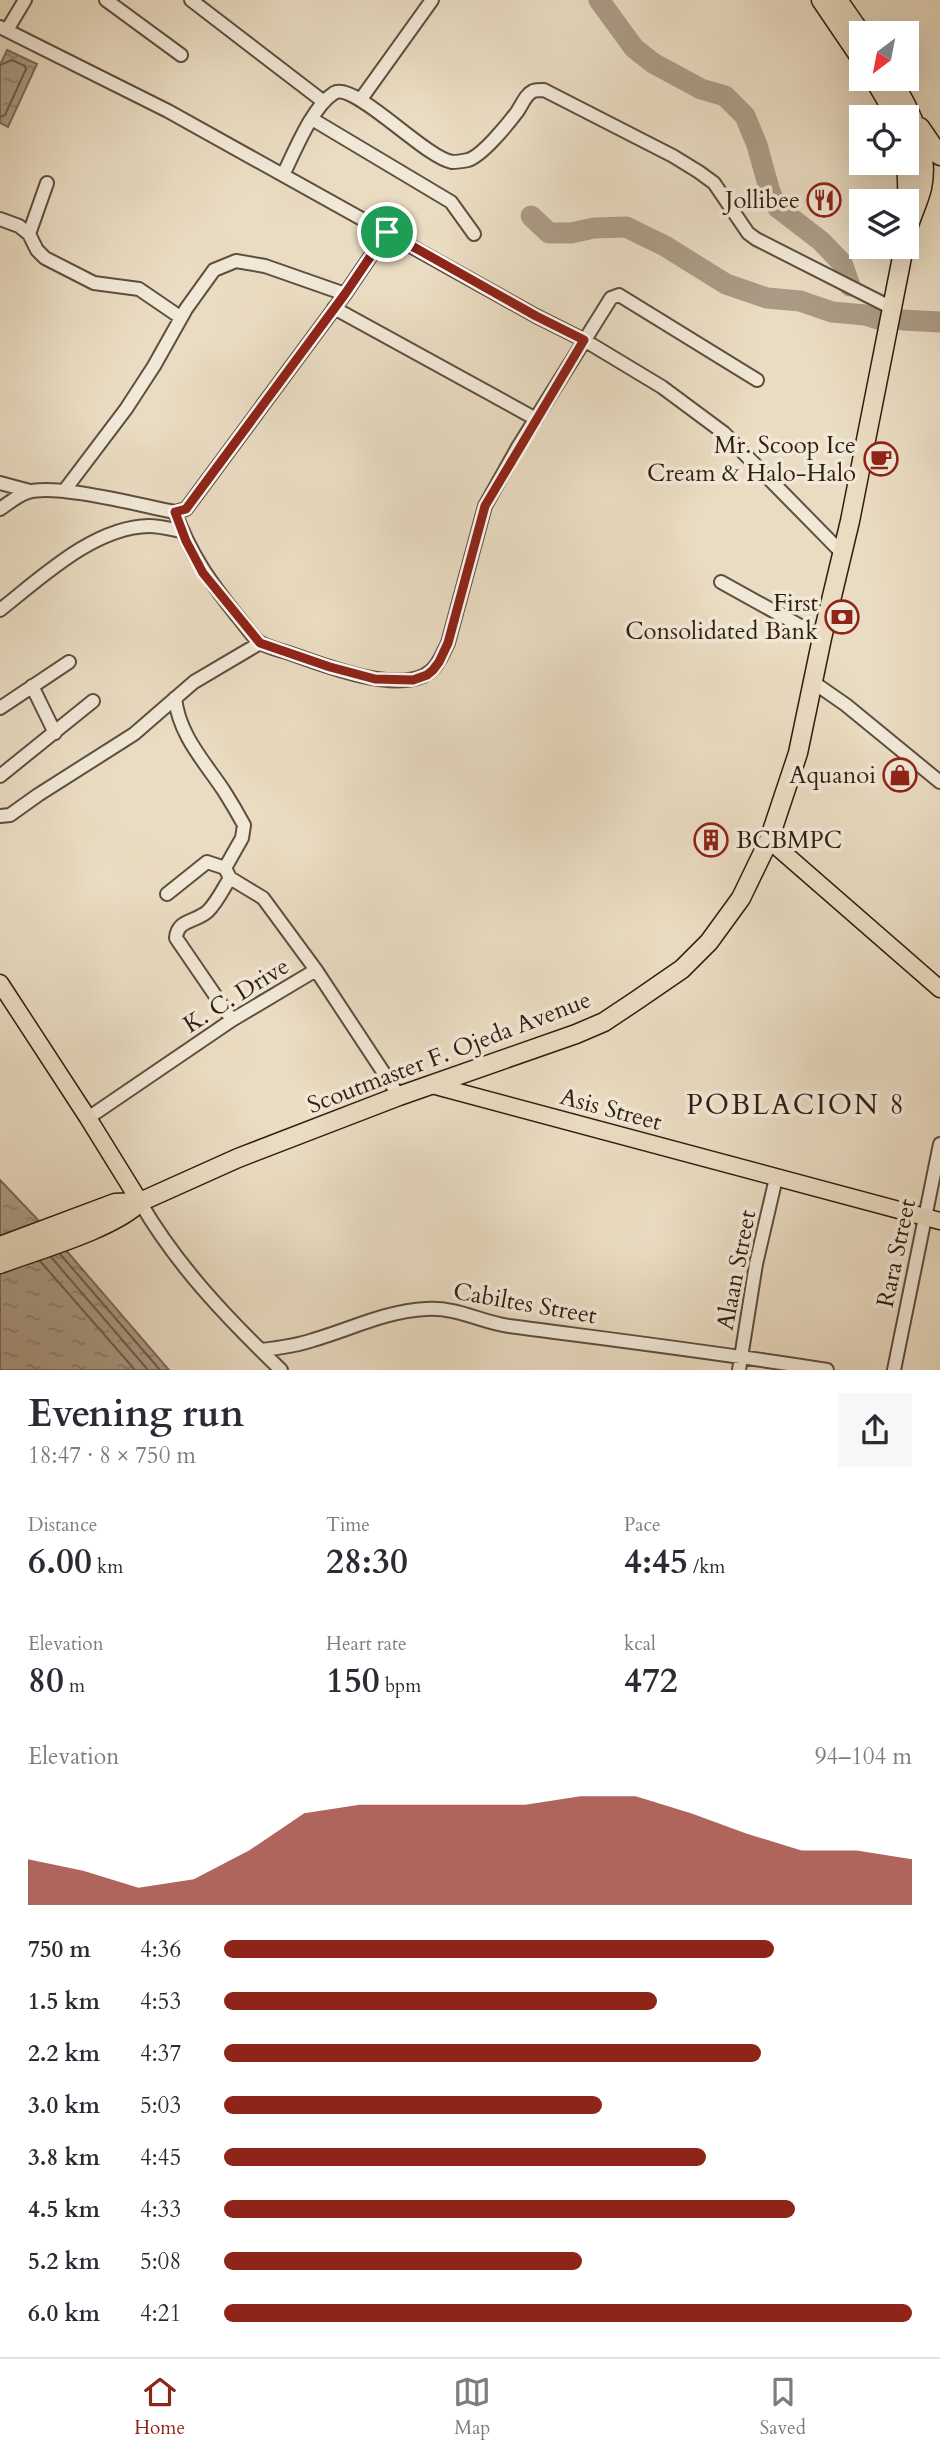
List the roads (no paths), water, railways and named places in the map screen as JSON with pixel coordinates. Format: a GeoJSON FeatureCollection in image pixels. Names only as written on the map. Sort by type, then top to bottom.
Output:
{"type":"FeatureCollection","features":[{"type":"Feature","properties":{"kind":"highway"},"geometry":{"type":"LineString","coordinates":[[821,0],[849,41]]}},
{"type":"Feature","properties":{"kind":"highway"},"geometry":{"type":"LineString","coordinates":[[838,0],[853,21]]}},
{"type":"Feature","properties":{"kind":"highway"},"geometry":{"type":"LineString","coordinates":[[884,91],[895,105]]}},
{"type":"Feature","properties":{"kind":"highway"},"geometry":{"type":"LineString","coordinates":[[919,132],[940,156]]}},
{"type":"Feature","properties":{"kind":"highway"},"geometry":{"type":"LineString","coordinates":[[919,139],[922,187],[919,196]]}},
{"type":"Feature","properties":{"kind":"highway"},"geometry":{"type":"LineString","coordinates":[[922,187],[940,172]]}},
{"type":"Feature","properties":{"kind":"highway","name":"Scoutmaster F. Ojeda Avenue"},"geometry":{"type":"LineString","coordinates":[[140,1202],[238,1158],[604,1022],[682,969],[709,942],[741,898],[769,840],[798,753],[902,259]]}},
{"type":"Feature","properties":{"kind":"highway"},"geometry":{"type":"LineString","coordinates":[[0,1246],[115,1203],[140,1202]]}},
{"type":"Feature","properties":{"kind":"highway"},"geometry":{"type":"LineString","coordinates":[[0,1264],[108,1223],[131,1211],[140,1202]]}},
{"type":"Feature","properties":{"kind":"main road"},"geometry":{"type":"LineString","coordinates":[[769,840],[940,989]]}},
{"type":"Feature","properties":{"kind":"main road"},"geometry":{"type":"LineString","coordinates":[[0,982],[140,1202]]}},
{"type":"Feature","properties":{"kind":"main road","name":"Asis Street"},"geometry":{"type":"LineString","coordinates":[[432,1085],[932,1219]]}},
{"type":"Feature","properties":{"kind":"street"},"geometry":{"type":"LineString","coordinates":[[25,0],[4,29],[168,111],[536,316],[584,340],[663,387],[724,433],[842,553]]}},
{"type":"Feature","properties":{"kind":"street"},"geometry":{"type":"LineString","coordinates":[[106,0],[181,55]]}},
{"type":"Feature","properties":{"kind":"street"},"geometry":{"type":"LineString","coordinates":[[191,0],[324,102]]}},
{"type":"Feature","properties":{"kind":"street"},"geometry":{"type":"LineString","coordinates":[[361,99],[432,0]]}},
{"type":"Feature","properties":{"kind":"street"},"geometry":{"type":"LineString","coordinates":[[283,174],[312,119],[324,102],[340,91],[361,99],[434,155],[452,162],[474,158],[516,113],[527,96],[544,90],[699,172],[714,183],[748,233],[756,239],[892,308]]}},
{"type":"Feature","properties":{"kind":"street"},"geometry":{"type":"LineString","coordinates":[[312,119],[451,202],[474,234]]}},
{"type":"Feature","properties":{"kind":"street"},"geometry":{"type":"LineString","coordinates":[[29,234],[47,183]]}},
{"type":"Feature","properties":{"kind":"street"},"geometry":{"type":"LineString","coordinates":[[0,219],[19,226],[29,234],[42,256],[94,283],[139,289],[180,317]]}},
{"type":"Feature","properties":{"kind":"street"},"geometry":{"type":"LineString","coordinates":[[0,483],[30,491],[64,491],[175,512],[186,509],[345,294],[387,232]]}},
{"type":"Feature","properties":{"kind":"street"},"geometry":{"type":"LineString","coordinates":[[64,491],[126,409],[154,366],[180,317],[214,270],[236,261],[265,266],[345,294]]}},
{"type":"Feature","properties":{"kind":"street"},"geometry":{"type":"LineString","coordinates":[[175,512],[181,531],[203,573],[260,643],[375,679],[413,680],[427,675],[439,662],[448,643],[485,506],[611,298],[620,295],[757,380]]}},
{"type":"Feature","properties":{"kind":"street"},"geometry":{"type":"LineString","coordinates":[[334,308],[536,419]]}},
{"type":"Feature","properties":{"kind":"street"},"geometry":{"type":"LineString","coordinates":[[0,509],[30,491]]}},
{"type":"Feature","properties":{"kind":"street"},"geometry":{"type":"LineString","coordinates":[[0,610],[91,542],[121,530],[141,527],[181,531]]}},
{"type":"Feature","properties":{"kind":"street"},"geometry":{"type":"LineString","coordinates":[[721,582],[822,638]]}},
{"type":"Feature","properties":{"kind":"street"},"geometry":{"type":"LineString","coordinates":[[0,816],[10,815],[134,734],[194,682],[260,643]]}},
{"type":"Feature","properties":{"kind":"street"},"geometry":{"type":"LineString","coordinates":[[0,708],[69,662]]}},
{"type":"Feature","properties":{"kind":"street"},"geometry":{"type":"LineString","coordinates":[[813,682],[846,705],[940,782]]}},
{"type":"Feature","properties":{"kind":"street"},"geometry":{"type":"LineString","coordinates":[[32,685],[55,733]]}},
{"type":"Feature","properties":{"kind":"street"},"geometry":{"type":"LineString","coordinates":[[175,698],[177,718],[244,825],[242,838],[209,910],[200,918],[181,925],[176,931],[176,938],[232,1020]]}},
{"type":"Feature","properties":{"kind":"street"},"geometry":{"type":"LineString","coordinates":[[0,776],[93,701]]}},
{"type":"Feature","properties":{"kind":"street"},"geometry":{"type":"LineString","coordinates":[[167,894],[207,862],[263,898],[316,970]]}},
{"type":"Feature","properties":{"kind":"street","name":"K. C. Drive"},"geometry":{"type":"LineString","coordinates":[[88,1118],[232,1020],[316,970],[399,1096]]}},
{"type":"Feature","properties":{"kind":"street","name":"Rara Street"},"geometry":{"type":"LineString","coordinates":[[894,1370],[932,1219],[940,1143]]}},
{"type":"Feature","properties":{"kind":"street","name":"Alaan Street"},"geometry":{"type":"LineString","coordinates":[[739,1370],[756,1264],[776,1178]]}},
{"type":"Feature","properties":{"kind":"street"},"geometry":{"type":"LineString","coordinates":[[140,1202],[190,1274],[281,1370]]}},
{"type":"Feature","properties":{"kind":"street","name":"Cabiltes Street"},"geometry":{"type":"LineString","coordinates":[[261,1350],[314,1340],[349,1326],[406,1310],[430,1308],[462,1311],[501,1325],[741,1356],[827,1370]]}},
{"type":"Feature","properties":{"kind":"water"},"geometry":{"type":"Polygon","coordinates":[[[7,50],[37,64],[8,127],[0,123],[0,65],[7,50]]]}},
{"type":"Feature","properties":{"kind":"water"},"geometry":{"type":"Polygon","coordinates":[[[0,1180],[58,1241],[169,1370],[0,1370],[0,1180]]]}},
{"type":"Feature","properties":{"kind":"waterway"},"geometry":{"type":"LineString","coordinates":[[599,0],[634,48],[653,63],[701,89],[725,96],[745,116],[757,145],[770,192],[778,208],[821,241],[842,263],[850,286]]}},
{"type":"Feature","properties":{"kind":"waterway"},"geometry":{"type":"LineString","coordinates":[[531,216],[549,233],[626,227],[665,246],[726,284],[767,298],[800,301],[832,312],[878,319]]}},
{"type":"Feature","properties":{"kind":"waterway"},"geometry":{"type":"LineString","coordinates":[[902,320],[940,322]]}},
{"type":"Feature","properties":{"kind":"place","name":"Jollibee"},"geometry":{"type":"Point","coordinates":[824,200]}},
{"type":"Feature","properties":{"kind":"place","name":"Mr. Scoop Ice Cream & Halo-Halo"},"geometry":{"type":"Point","coordinates":[881,459]}},
{"type":"Feature","properties":{"kind":"place","name":"First Consolidated Bank"},"geometry":{"type":"Point","coordinates":[842,617]}},
{"type":"Feature","properties":{"kind":"place","name":"Aquanoi"},"geometry":{"type":"Point","coordinates":[900,775]}},
{"type":"Feature","properties":{"kind":"place","name":"BCBMPC"},"geometry":{"type":"Point","coordinates":[711,840]}},
{"type":"Feature","properties":{"kind":"district","name":"POBLACION 8"},"geometry":{"type":"Point","coordinates":[796,1104]}}]}
